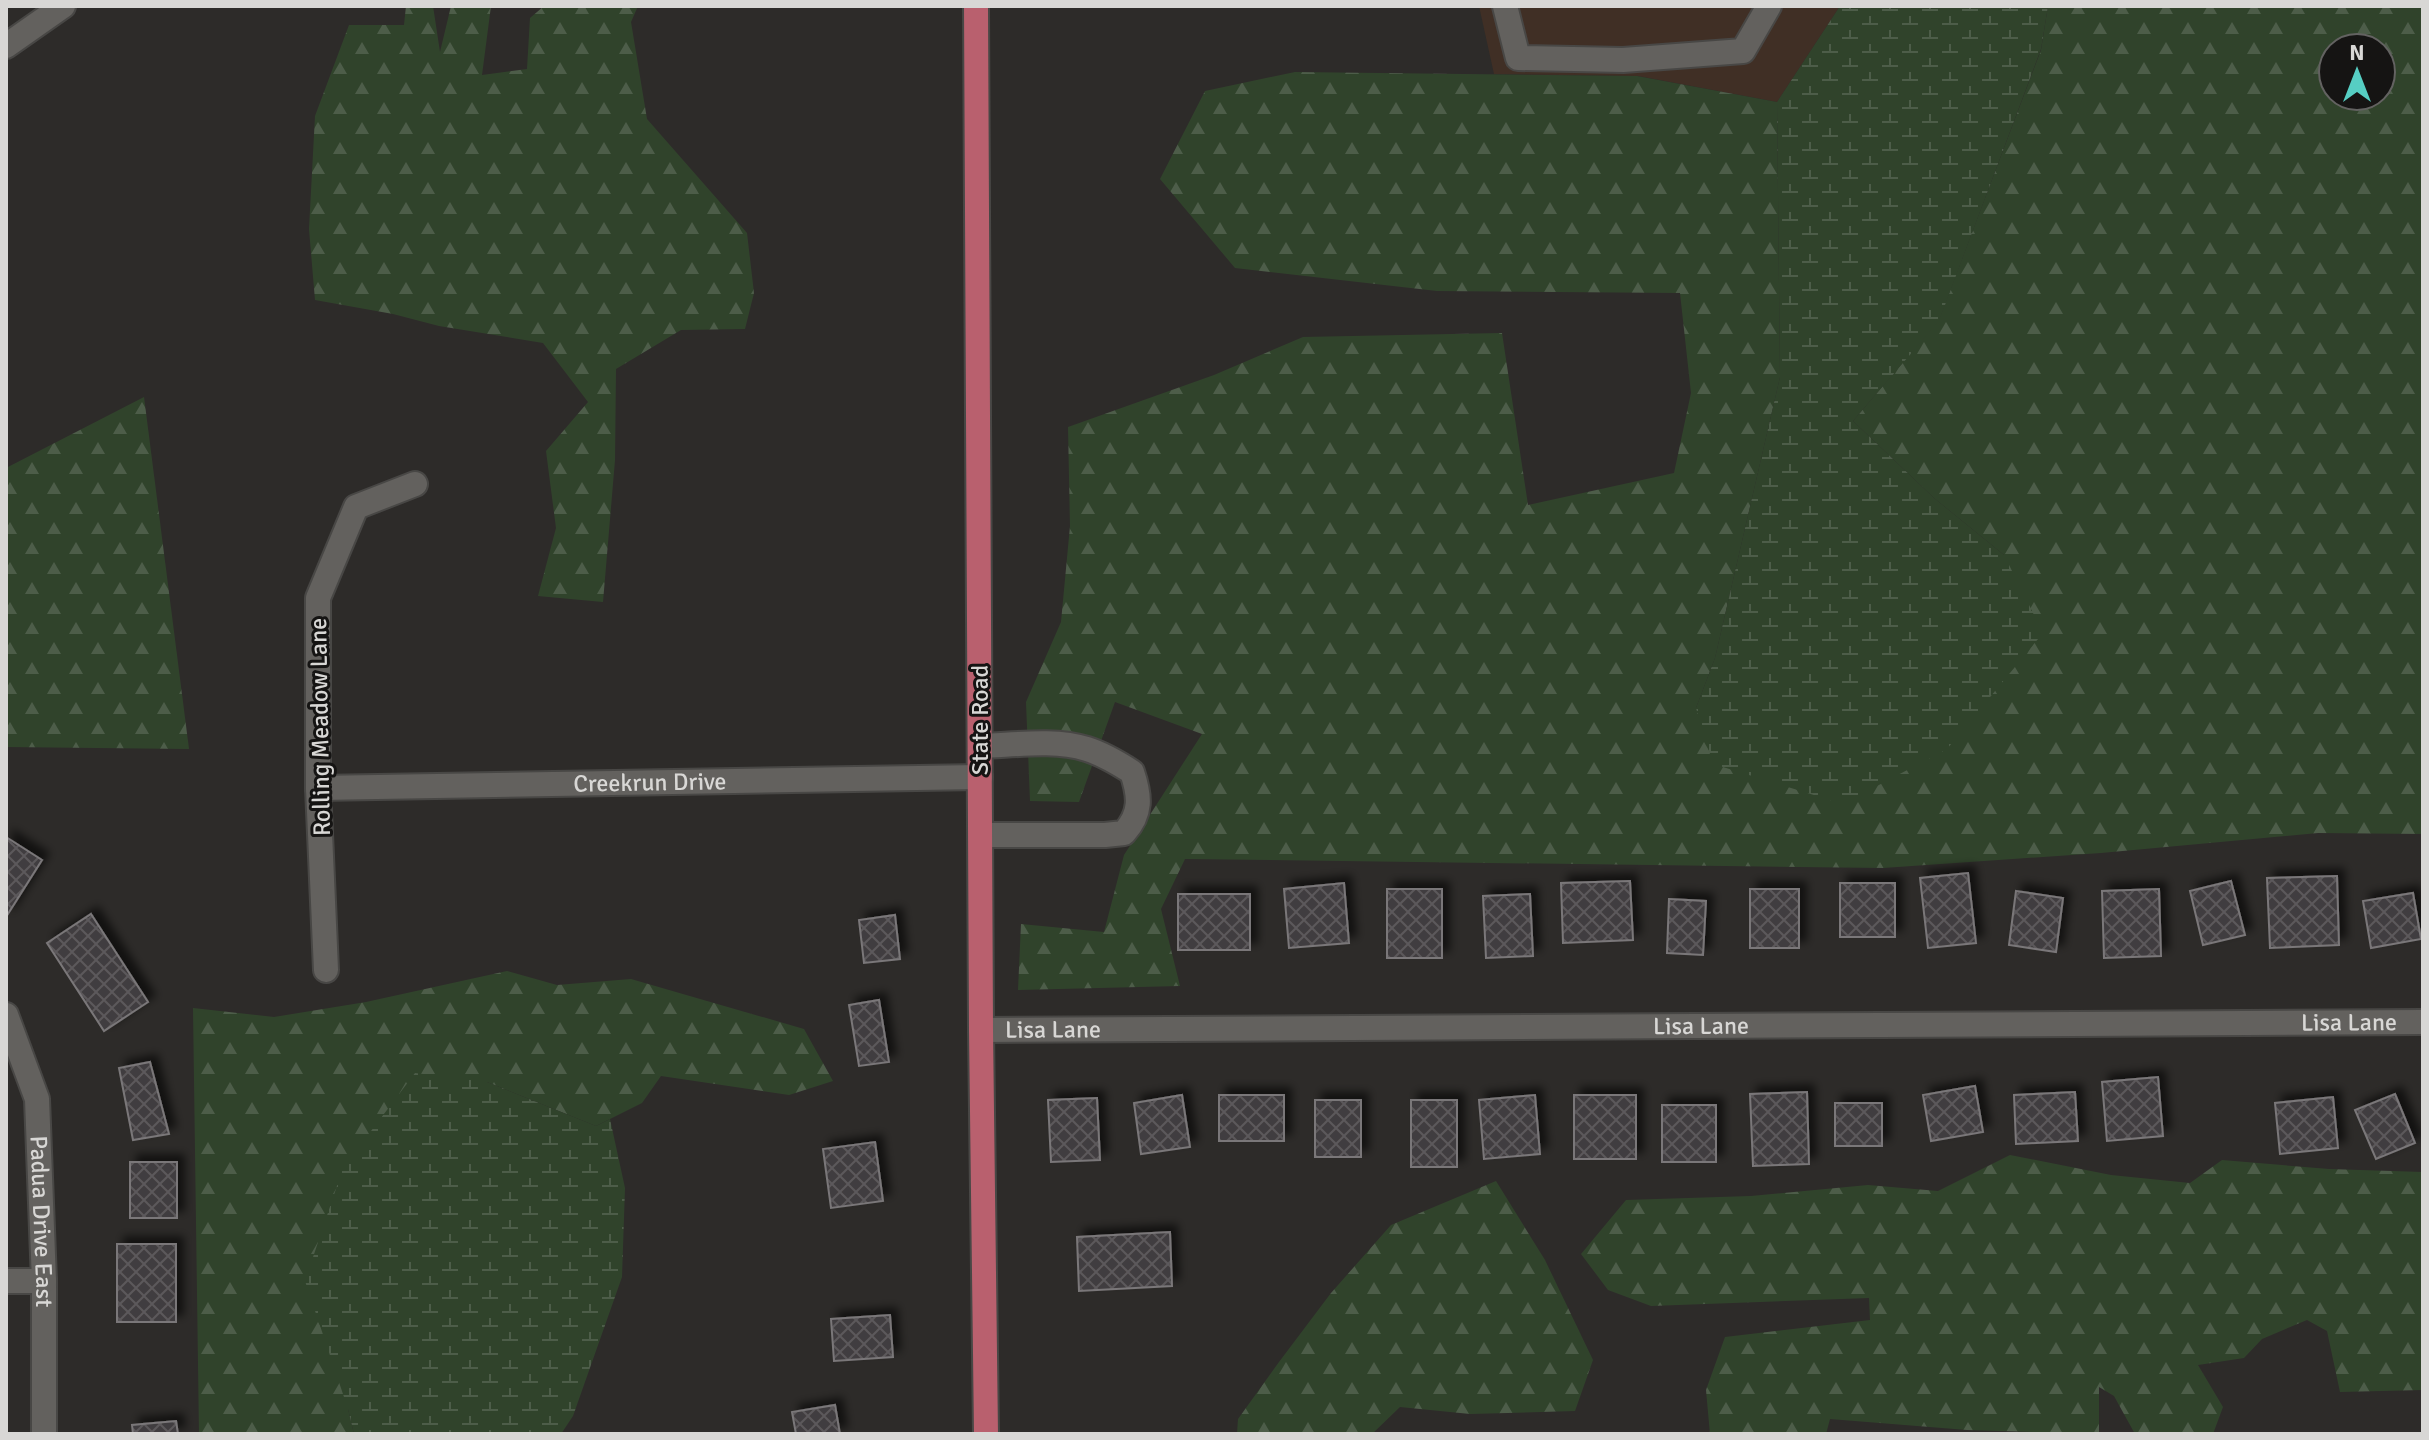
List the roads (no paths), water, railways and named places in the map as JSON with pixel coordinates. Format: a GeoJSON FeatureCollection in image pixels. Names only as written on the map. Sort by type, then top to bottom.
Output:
{"type":"FeatureCollection","features":[{"type":"Feature","properties":{"kind":"main road","name":"State Road"},"geometry":{"type":"LineString","coordinates":[[976,6],[986,1434]]}},
{"type":"Feature","properties":{"kind":"street"},"geometry":{"type":"LineString","coordinates":[[6,46],[63,6]]}},
{"type":"Feature","properties":{"kind":"street"},"geometry":{"type":"LineString","coordinates":[[1505,6],[1518,58],[1623,60],[1743,51],[1769,6]]}},
{"type":"Feature","properties":{"kind":"street","name":"Rolling Meadow Lane"},"geometry":{"type":"LineString","coordinates":[[326,970],[318,788],[318,598],[356,507],[415,484]]}},
{"type":"Feature","properties":{"kind":"street"},"geometry":{"type":"LineString","coordinates":[[980,746],[1054,744],[1083,748],[1132,772],[1139,791],[1138,813],[1124,833],[981,835]]}},
{"type":"Feature","properties":{"kind":"street","name":"Creekrun Drive"},"geometry":{"type":"LineString","coordinates":[[318,788],[980,777]]}},
{"type":"Feature","properties":{"kind":"street","name":"Padua Drive East"},"geometry":{"type":"LineString","coordinates":[[6,1015],[37,1099],[44,1281],[44,1434]]}},
{"type":"Feature","properties":{"kind":"street","name":"Lisa Lane"},"geometry":{"type":"LineString","coordinates":[[981,1030],[2423,1022]]}},
{"type":"Feature","properties":{"kind":"street"},"geometry":{"type":"LineString","coordinates":[[6,1281],[44,1281]]}}]}
